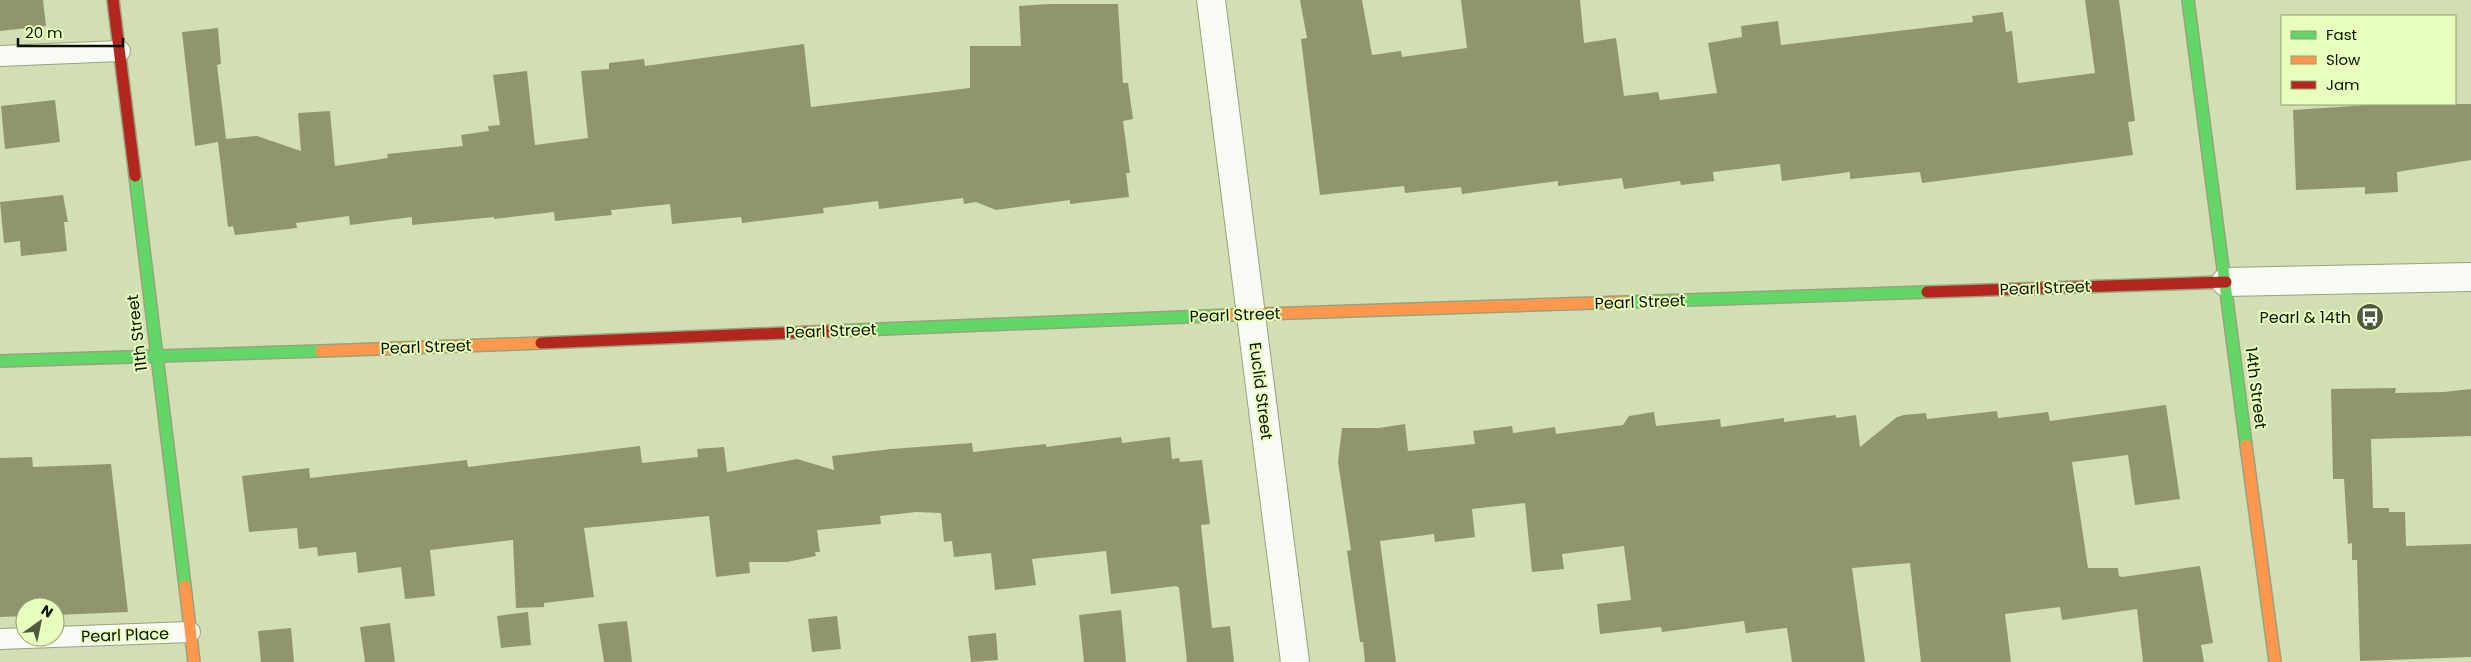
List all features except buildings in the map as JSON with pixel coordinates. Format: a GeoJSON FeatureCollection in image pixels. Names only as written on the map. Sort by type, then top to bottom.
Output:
{"type":"FeatureCollection","features":[{"type":"Feature","properties":{"kind":"street","name":"11th Street"},"geometry":{"type":"LineString","coordinates":[[113,0],[194,662]]}},
{"type":"Feature","properties":{"kind":"street","name":"Euclid Street"},"geometry":{"type":"LineString","coordinates":[[1212,0],[1296,662]]}},
{"type":"Feature","properties":{"kind":"street","name":"14th Street"},"geometry":{"type":"LineString","coordinates":[[2188,0],[2274,662]]}},
{"type":"Feature","properties":{"kind":"street","name":"Pearl Street"},"geometry":{"type":"LineString","coordinates":[[0,362],[156,358],[1251,314],[2226,282],[2471,277]]}},
{"type":"Feature","properties":{"kind":"lane"},"geometry":{"type":"LineString","coordinates":[[0,56],[120,51]]}},
{"type":"Feature","properties":{"kind":"lane","name":"Pearl Place"},"geometry":{"type":"LineString","coordinates":[[0,639],[190,632]]}},
{"type":"Feature","properties":{"kind":"traffic: fast"},"geometry":{"type":"LineString","coordinates":[[2188,0],[2246,445]]}},
{"type":"Feature","properties":{"kind":"traffic: fast"},"geometry":{"type":"LineString","coordinates":[[135,176],[185,586]]}},
{"type":"Feature","properties":{"kind":"traffic: fast"},"geometry":{"type":"LineString","coordinates":[[1626,302],[1927,292]]}},
{"type":"Feature","properties":{"kind":"traffic: fast"},"geometry":{"type":"LineString","coordinates":[[834,331],[1232,315]]}},
{"type":"Feature","properties":{"kind":"traffic: fast"},"geometry":{"type":"LineString","coordinates":[[0,361],[321,351]]}},
{"type":"Feature","properties":{"kind":"traffic: slow"},"geometry":{"type":"LineString","coordinates":[[1232,315],[1626,302]]}},
{"type":"Feature","properties":{"kind":"traffic: slow"},"geometry":{"type":"LineString","coordinates":[[321,351],[541,343]]}},
{"type":"Feature","properties":{"kind":"traffic: slow"},"geometry":{"type":"LineString","coordinates":[[2246,445],[2275,662]]}},
{"type":"Feature","properties":{"kind":"traffic: slow"},"geometry":{"type":"LineString","coordinates":[[185,586],[194,662]]}},
{"type":"Feature","properties":{"kind":"traffic: jam"},"geometry":{"type":"LineString","coordinates":[[113,0],[135,176]]}},
{"type":"Feature","properties":{"kind":"traffic: jam"},"geometry":{"type":"LineString","coordinates":[[1927,292],[2226,282]]}},
{"type":"Feature","properties":{"kind":"traffic: jam"},"geometry":{"type":"LineString","coordinates":[[541,343],[834,331]]}},
{"type":"Feature","properties":{"kind":"place","name":"Pearl & 14th"},"geometry":{"type":"Point","coordinates":[2370,317]}}]}
